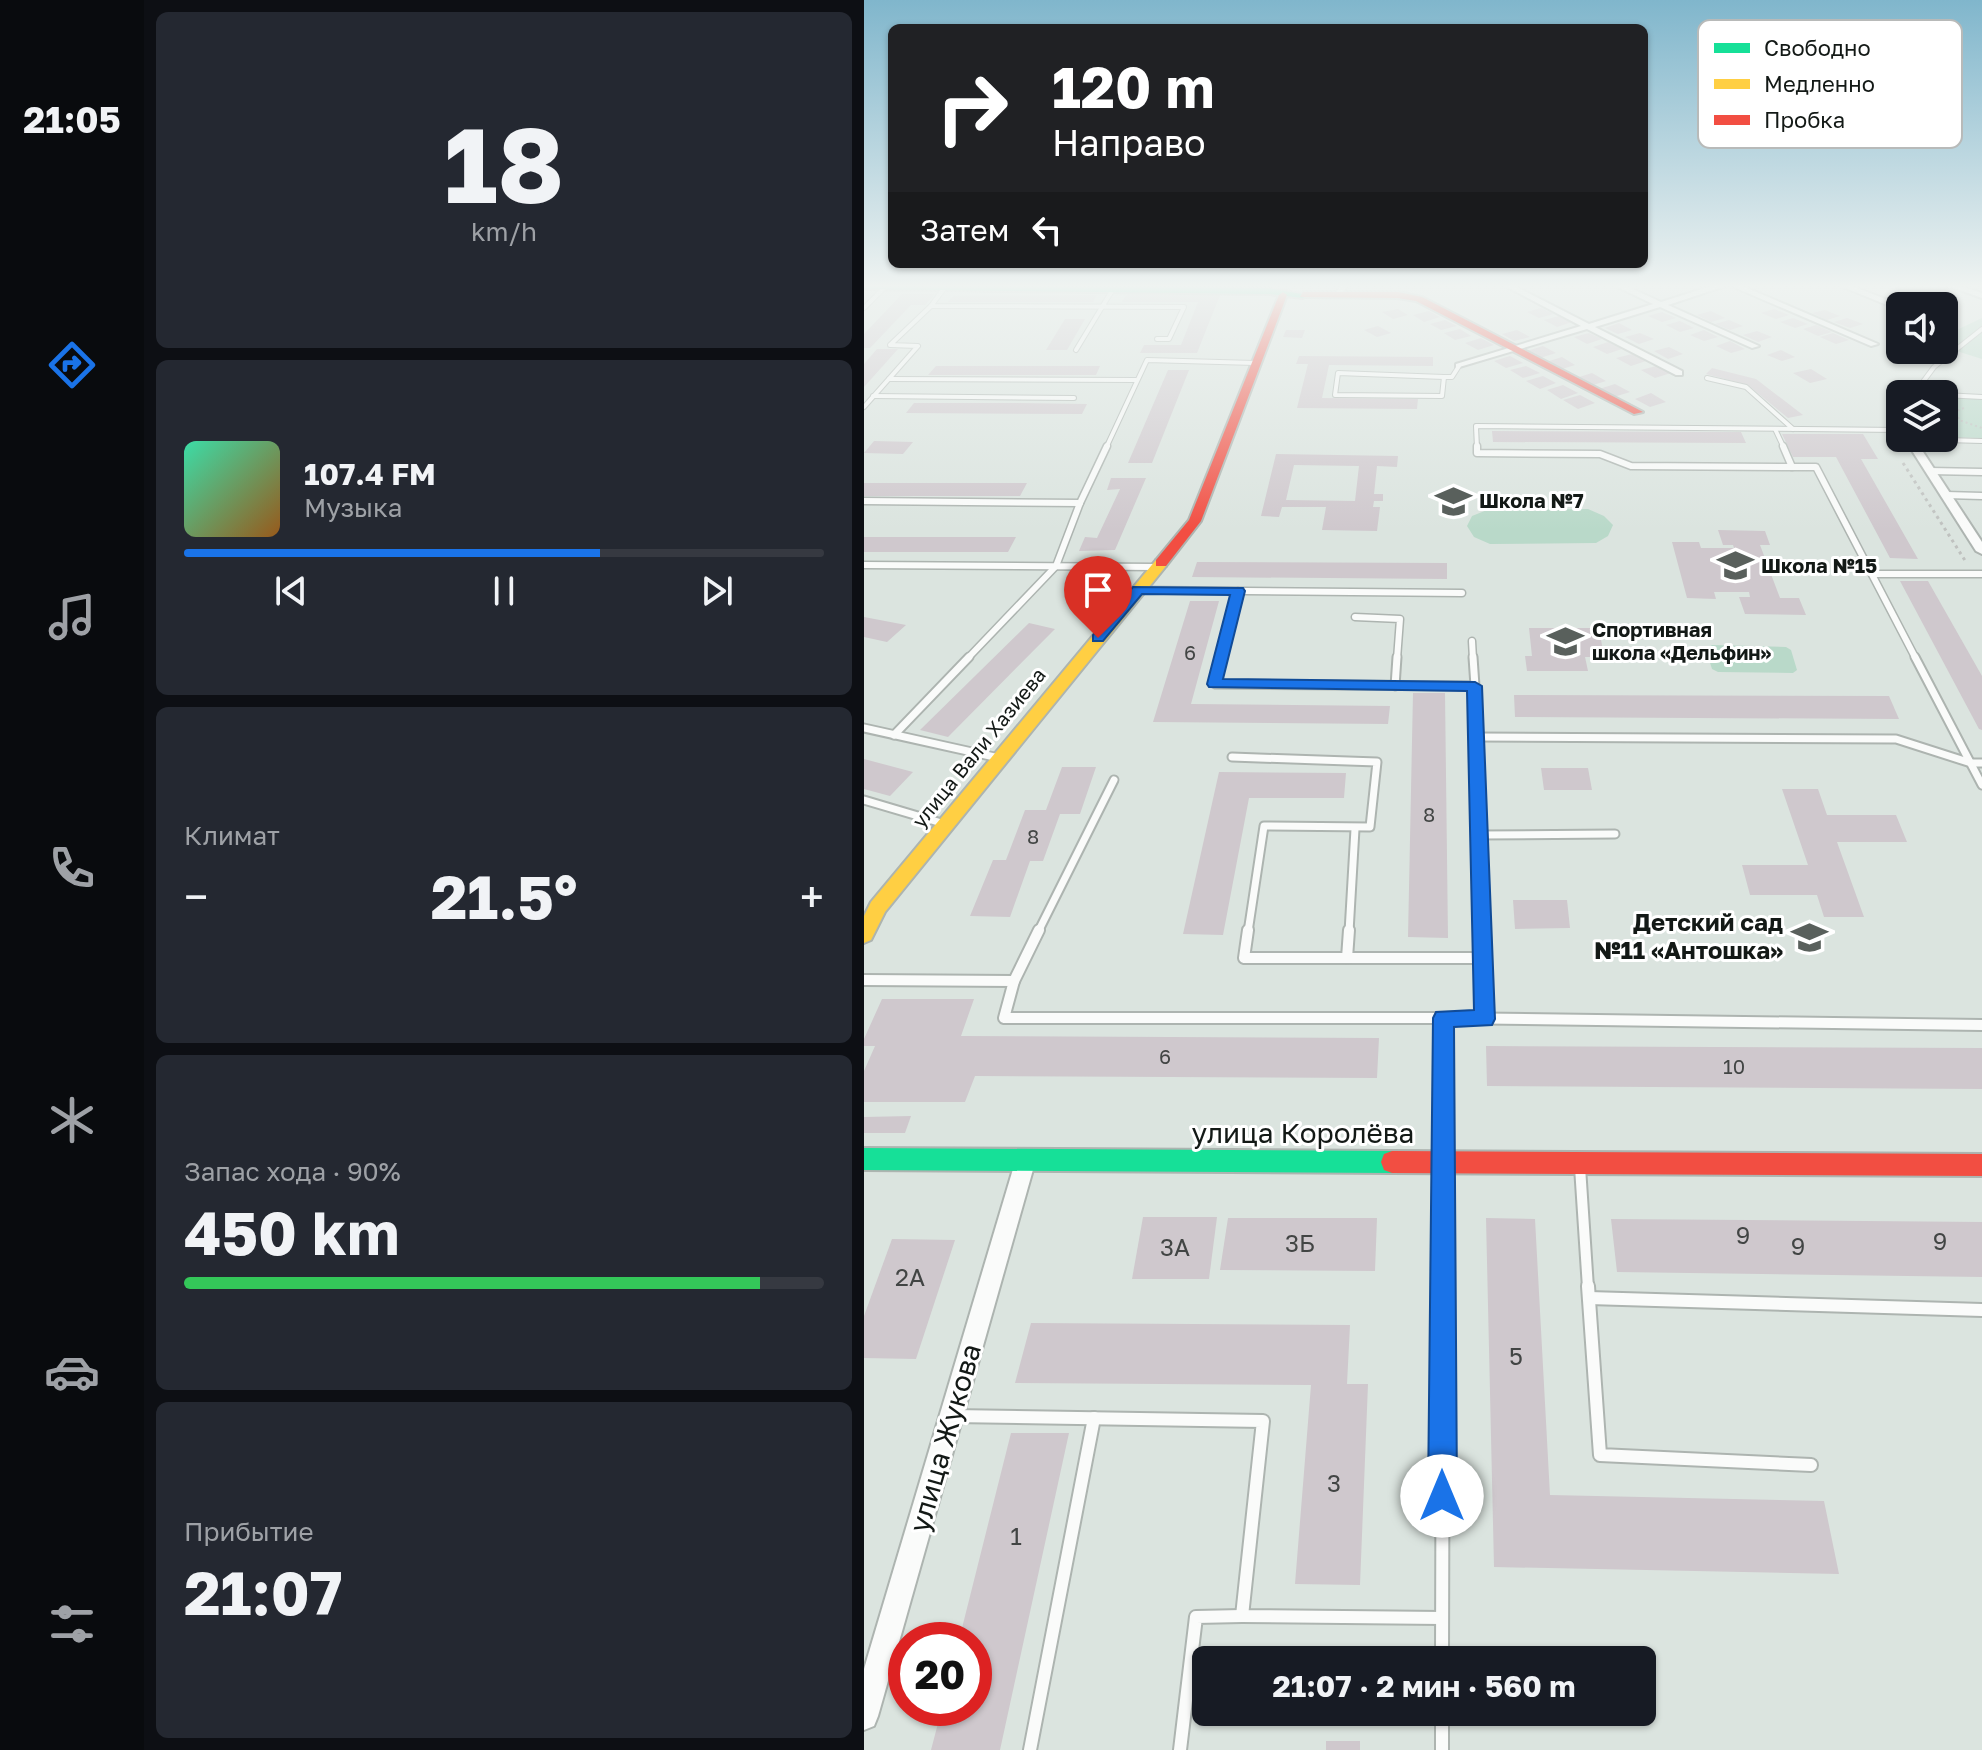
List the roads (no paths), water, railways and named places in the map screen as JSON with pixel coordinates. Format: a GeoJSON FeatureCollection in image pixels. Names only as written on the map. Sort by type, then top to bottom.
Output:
{"type":"FeatureCollection","features":[{"type":"Feature","properties":{"kind":"street","name":"улица Вали Хазиева"},"geometry":{"type":"LineString","coordinates":[[864,935],[878,907],[1195,521],[1254,367]]}},
{"type":"Feature","properties":{"kind":"street"},"geometry":{"type":"LineString","coordinates":[[1548,367],[1638,412]]}},
{"type":"Feature","properties":{"kind":"street"},"geometry":{"type":"LineString","coordinates":[[1667,367],[1679,373]]}},
{"type":"Feature","properties":{"kind":"street"},"geometry":{"type":"LineString","coordinates":[[1918,452],[1982,551]]}},
{"type":"Feature","properties":{"kind":"street","name":"улица Королёва"},"geometry":{"type":"LineString","coordinates":[[864,1159],[1982,1165]]}},
{"type":"Feature","properties":{"kind":"street","name":"улица Жукова"},"geometry":{"type":"LineString","coordinates":[[864,1716],[1026,1159]]}},
{"type":"Feature","properties":{"kind":"lane"},"geometry":{"type":"LineString","coordinates":[[864,407],[900,367]]}},
{"type":"Feature","properties":{"kind":"lane"},"geometry":{"type":"LineString","coordinates":[[894,735],[1056,566],[1080,503],[1143,367]]}},
{"type":"Feature","properties":{"kind":"lane"},"geometry":{"type":"LineString","coordinates":[[1444,377],[1442,396],[1335,395],[1338,373],[1452,377],[1459,367]]}},
{"type":"Feature","properties":{"kind":"lane"},"geometry":{"type":"LineString","coordinates":[[1707,378],[1746,387],[1793,429]]}},
{"type":"Feature","properties":{"kind":"lane"},"geometry":{"type":"LineString","coordinates":[[889,379],[1136,380]]}},
{"type":"Feature","properties":{"kind":"lane"},"geometry":{"type":"LineString","coordinates":[[873,396],[1074,398]]}},
{"type":"Feature","properties":{"kind":"lane"},"geometry":{"type":"LineString","coordinates":[[1958,396],[1982,397]]}},
{"type":"Feature","properties":{"kind":"lane"},"geometry":{"type":"LineString","coordinates":[[1886,428],[1476,426],[1477,453],[1600,454],[1631,466],[1816,467],[1982,785]]}},
{"type":"Feature","properties":{"kind":"lane"},"geometry":{"type":"LineString","coordinates":[[1775,429],[1792,467]]}},
{"type":"Feature","properties":{"kind":"lane"},"geometry":{"type":"LineString","coordinates":[[1958,440],[1982,441]]}},
{"type":"Feature","properties":{"kind":"lane"},"geometry":{"type":"LineString","coordinates":[[1930,471],[1982,472]]}},
{"type":"Feature","properties":{"kind":"lane"},"geometry":{"type":"LineString","coordinates":[[1946,495],[1982,496]]}},
{"type":"Feature","properties":{"kind":"lane"},"geometry":{"type":"LineString","coordinates":[[864,501],[1080,503]]}},
{"type":"Feature","properties":{"kind":"lane"},"geometry":{"type":"LineString","coordinates":[[864,565],[1156,567]]}},
{"type":"Feature","properties":{"kind":"lane"},"geometry":{"type":"LineString","coordinates":[[1872,574],[1982,574]]}},
{"type":"Feature","properties":{"kind":"lane"},"geometry":{"type":"LineString","coordinates":[[1138,590],[1462,593]]}},
{"type":"Feature","properties":{"kind":"lane"},"geometry":{"type":"LineString","coordinates":[[1238,591],[1215,684],[1475,686]]}},
{"type":"Feature","properties":{"kind":"lane"},"geometry":{"type":"LineString","coordinates":[[1355,617],[1400,619],[1395,686]]}},
{"type":"Feature","properties":{"kind":"lane"},"geometry":{"type":"LineString","coordinates":[[1472,641],[1485,1019]]}},
{"type":"Feature","properties":{"kind":"lane"},"geometry":{"type":"LineString","coordinates":[[864,728],[999,758]]}},
{"type":"Feature","properties":{"kind":"lane"},"geometry":{"type":"LineString","coordinates":[[1476,737],[1896,739],[1971,763],[1982,763]]}},
{"type":"Feature","properties":{"kind":"lane"},"geometry":{"type":"LineString","coordinates":[[1232,757],[1377,762],[1370,827],[1264,826],[1244,958],[1483,958]]}},
{"type":"Feature","properties":{"kind":"lane"},"geometry":{"type":"LineString","coordinates":[[1114,780],[1014,981],[1004,1018],[1443,1018],[1982,1025]]}},
{"type":"Feature","properties":{"kind":"lane"},"geometry":{"type":"LineString","coordinates":[[864,800],[945,824]]}},
{"type":"Feature","properties":{"kind":"lane"},"geometry":{"type":"LineString","coordinates":[[1347,958],[1355,829]]}},
{"type":"Feature","properties":{"kind":"lane"},"geometry":{"type":"LineString","coordinates":[[1479,835],[1615,834]]}},
{"type":"Feature","properties":{"kind":"lane"},"geometry":{"type":"LineString","coordinates":[[864,980],[1014,981]]}},
{"type":"Feature","properties":{"kind":"lane"},"geometry":{"type":"LineString","coordinates":[[1442,1646],[1443,1018]]}},
{"type":"Feature","properties":{"kind":"lane"},"geometry":{"type":"LineString","coordinates":[[1580,1162],[1600,1455],[1811,1465]]}},
{"type":"Feature","properties":{"kind":"lane"},"geometry":{"type":"LineString","coordinates":[[1589,1298],[1982,1310]]}},
{"type":"Feature","properties":{"kind":"lane"},"geometry":{"type":"LineString","coordinates":[[951,1416],[1263,1421],[1242,1616]]}},
{"type":"Feature","properties":{"kind":"lane"},"geometry":{"type":"LineString","coordinates":[[1030,1750],[1094,1418]]}},
{"type":"Feature","properties":{"kind":"lane"},"geometry":{"type":"LineString","coordinates":[[1180,1750],[1196,1617],[1442,1618]]}},
{"type":"Feature","properties":{"kind":"lane"},"geometry":{"type":"LineString","coordinates":[[1442,1726],[1442,1750]]}},
{"type":"Feature","properties":{"kind":"place","name":"Школа №7"},"geometry":{"type":"Point","coordinates":[1453,501]}},
{"type":"Feature","properties":{"kind":"place","name":"Школа №15"},"geometry":{"type":"Point","coordinates":[1735,566]}},
{"type":"Feature","properties":{"kind":"place","name":"Спортивная школа «Дельфин»"},"geometry":{"type":"Point","coordinates":[1566,642]}},
{"type":"Feature","properties":{"kind":"place","name":"Детский сад №11 «Антошка»"},"geometry":{"type":"Point","coordinates":[1809,937]}}]}
